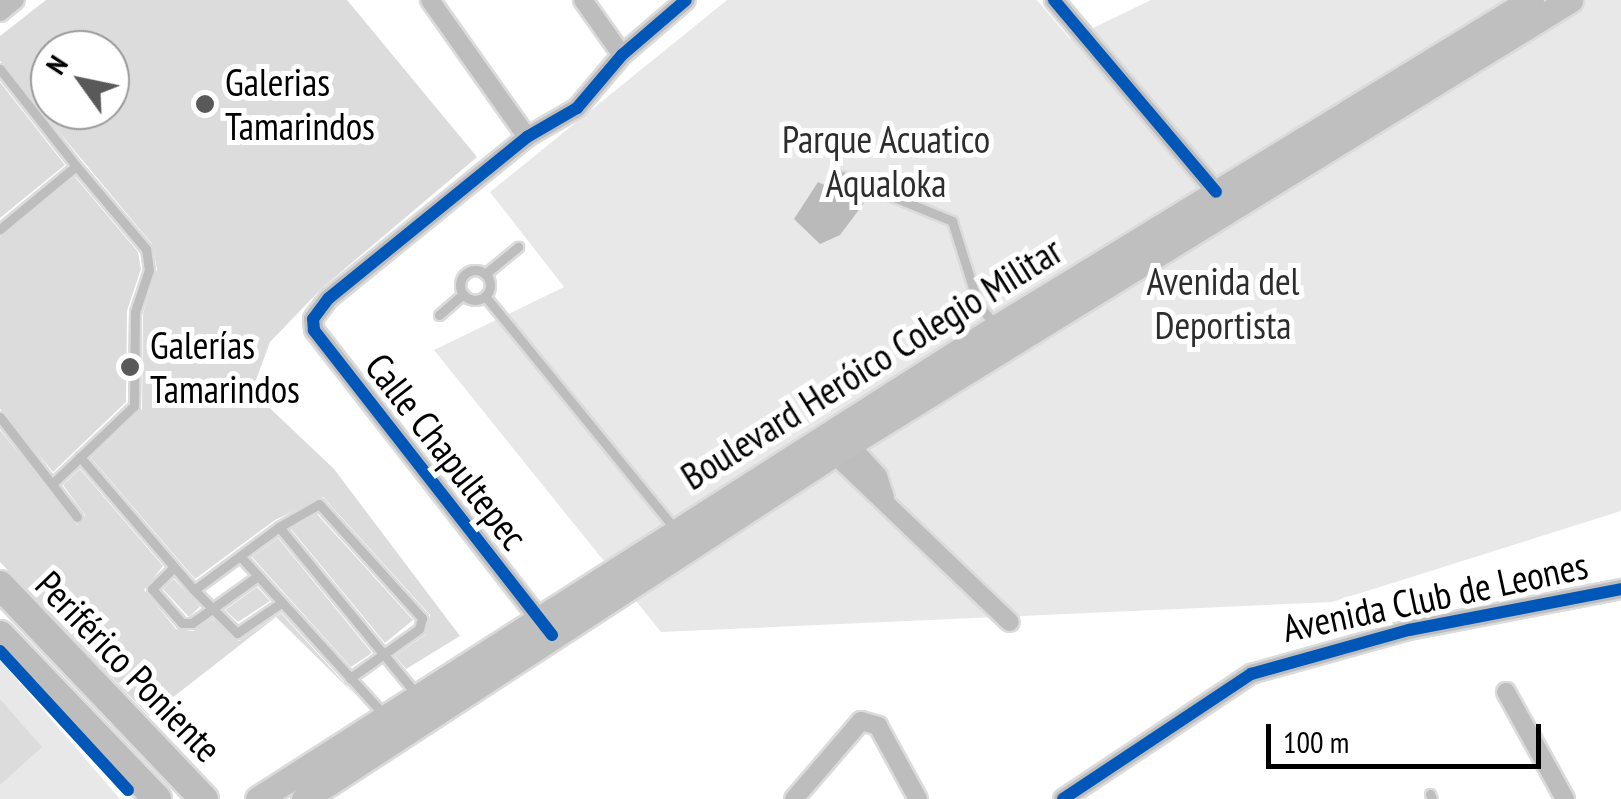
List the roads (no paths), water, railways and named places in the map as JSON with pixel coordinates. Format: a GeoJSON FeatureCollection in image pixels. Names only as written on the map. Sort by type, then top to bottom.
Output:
{"type":"FeatureCollection","features":[{"type":"Feature","properties":{"kind":"main road","name":"Boulevard Heróico Colegio Militar"},"geometry":{"type":"LineString","coordinates":[[304,799],[676,530],[997,327],[1531,0]]}},
{"type":"Feature","properties":{"kind":"main road","name":"Boulevard Heróico Colegio Militar"},"geometry":{"type":"LineString","coordinates":[[258,799],[386,717],[842,449],[1570,0]]}},
{"type":"Feature","properties":{"kind":"main road","name":"Periférico Poniente"},"geometry":{"type":"LineString","coordinates":[[0,585],[204,799]]}},
{"type":"Feature","properties":{"kind":"main road","name":"Periférico Poniente"},"geometry":{"type":"LineString","coordinates":[[0,635],[158,799]]}},
{"type":"Feature","properties":{"kind":"street"},"geometry":{"type":"LineString","coordinates":[[0,12],[16,0]]}},
{"type":"Feature","properties":{"kind":"street"},"geometry":{"type":"LineString","coordinates":[[430,0],[527,138],[568,116],[622,55],[686,0]]}},
{"type":"Feature","properties":{"kind":"street"},"geometry":{"type":"LineString","coordinates":[[583,0],[622,55]]}},
{"type":"Feature","properties":{"kind":"street"},"geometry":{"type":"LineString","coordinates":[[1054,0],[1216,192]]}},
{"type":"Feature","properties":{"kind":"street","name":"Calle Chapultepec"},"geometry":{"type":"LineString","coordinates":[[527,138],[329,298],[313,319],[314,330],[545,626]]}},
{"type":"Feature","properties":{"kind":"street"},"geometry":{"type":"LineString","coordinates":[[842,449],[885,498],[1010,622]]}},
{"type":"Feature","properties":{"kind":"street","name":"Avenida Club de Leones"},"geometry":{"type":"LineString","coordinates":[[1063,799],[1264,669],[1348,652],[1409,630],[1621,589]]}},
{"type":"Feature","properties":{"kind":"street"},"geometry":{"type":"LineString","coordinates":[[1506,692],[1566,799]]}},
{"type":"Feature","properties":{"kind":"street"},"geometry":{"type":"LineString","coordinates":[[794,799],[861,721],[878,726],[918,799]]}},
{"type":"Feature","properties":{"kind":"lane"},"geometry":{"type":"LineString","coordinates":[[0,69],[146,249],[150,270],[135,312],[134,406],[52,484]]}},
{"type":"Feature","properties":{"kind":"lane"},"geometry":{"type":"LineString","coordinates":[[0,229],[76,166]]}},
{"type":"Feature","properties":{"kind":"lane"},"geometry":{"type":"LineString","coordinates":[[842,176],[952,220],[978,304],[997,327]]}},
{"type":"Feature","properties":{"kind":"lane"},"geometry":{"type":"LineString","coordinates":[[485,274],[518,247]]}},
{"type":"Feature","properties":{"kind":"lane"},"geometry":{"type":"LineString","coordinates":[[439,315],[463,294],[463,276],[474,270],[485,274],[490,285],[485,296],[473,300],[463,294]]}},
{"type":"Feature","properties":{"kind":"lane"},"geometry":{"type":"LineString","coordinates":[[485,296],[676,530]]}},
{"type":"Feature","properties":{"kind":"lane"},"geometry":{"type":"LineString","coordinates":[[0,417],[77,516]]}},
{"type":"Feature","properties":{"kind":"lane"},"geometry":{"type":"LineString","coordinates":[[80,457],[194,590],[241,632],[281,603]]}},
{"type":"Feature","properties":{"kind":"lane"},"geometry":{"type":"LineString","coordinates":[[194,590],[279,528],[320,504],[422,618],[419,629],[350,678]]}},
{"type":"Feature","properties":{"kind":"lane"},"geometry":{"type":"LineString","coordinates":[[279,528],[419,698]]}},
{"type":"Feature","properties":{"kind":"lane"},"geometry":{"type":"LineString","coordinates":[[240,556],[386,717]]}},
{"type":"Feature","properties":{"kind":"lane"},"geometry":{"type":"LineString","coordinates":[[174,567],[152,590],[175,619],[192,623],[258,576]]}},
{"type":"Feature","properties":{"kind":"place","name":"Galerias Tamarindos"},"geometry":{"type":"Point","coordinates":[205,104]}},
{"type":"Feature","properties":{"kind":"place","name":"Galerías Tamarindos"},"geometry":{"type":"Point","coordinates":[130,367]}},
{"type":"Feature","properties":{"kind":"park label","name":"Parque Acuatico Aqualoka"},"geometry":{"type":"Point","coordinates":[886,160]}},
{"type":"Feature","properties":{"kind":"park label","name":"Avenida del Deportista"},"geometry":{"type":"Point","coordinates":[1223,303]}}]}
